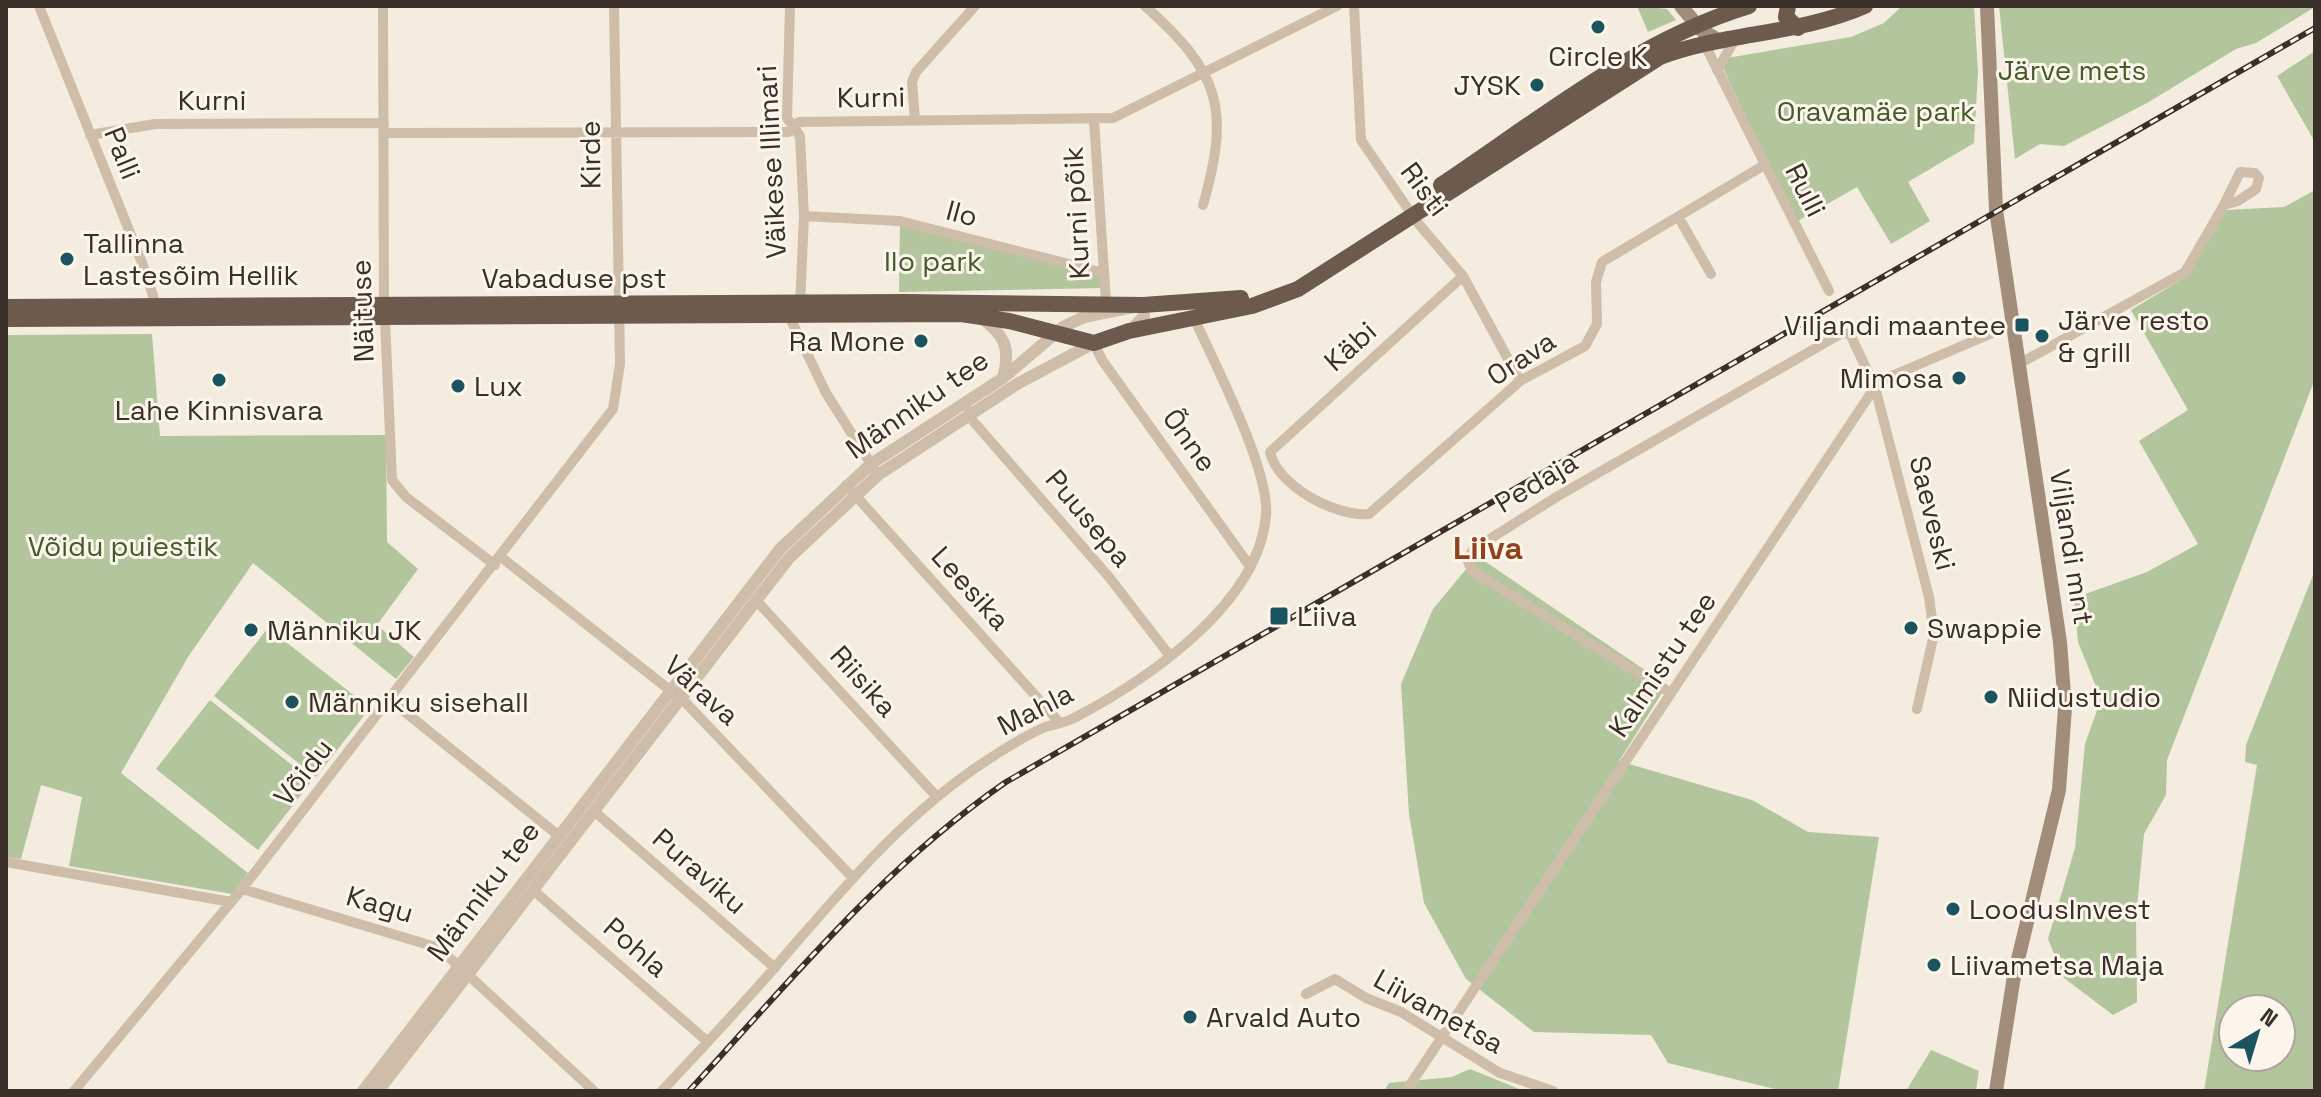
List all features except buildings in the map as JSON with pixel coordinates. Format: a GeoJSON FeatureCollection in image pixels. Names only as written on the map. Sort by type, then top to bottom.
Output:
{"type":"FeatureCollection","features":[{"type":"Feature","properties":{"kind":"highway"},"geometry":{"type":"LineString","coordinates":[[1704,35],[1749,6]]}},
{"type":"Feature","properties":{"kind":"highway"},"geometry":{"type":"LineString","coordinates":[[1788,6],[1786,17],[1798,28]]}},
{"type":"Feature","properties":{"kind":"highway"},"geometry":{"type":"LineString","coordinates":[[1704,35],[1736,38],[1798,28],[1865,6]]}},
{"type":"Feature","properties":{"kind":"highway","name":"Männiku tee"},"geometry":{"type":"LineString","coordinates":[[1094,343],[1129,331],[1279,298],[1316,280],[1651,47],[1704,35]]}},
{"type":"Feature","properties":{"kind":"highway","name":"Männiku tee"},"geometry":{"type":"LineString","coordinates":[[1143,305],[1226,301],[1277,288],[1410,212]]}},
{"type":"Feature","properties":{"kind":"highway","name":"Vabaduse pst"},"geometry":{"type":"LineString","coordinates":[[797,311],[1106,302],[1143,305]]}},
{"type":"Feature","properties":{"kind":"highway","name":"Vabaduse pst"},"geometry":{"type":"LineString","coordinates":[[6,307],[157,312],[617,309],[978,315],[1094,343]]}},
{"type":"Feature","properties":{"kind":"highway","name":"Vabaduse pst"},"geometry":{"type":"LineString","coordinates":[[6,319],[157,312]]}},
{"type":"Feature","properties":{"kind":"main road"},"geometry":{"type":"LineString","coordinates":[[1681,6],[1704,35]]}},
{"type":"Feature","properties":{"kind":"main road","name":"Viljandi mnt"},"geometry":{"type":"LineString","coordinates":[[1986,6],[1992,160],[2011,325],[2060,642],[2064,736],[2059,790],[2016,964],[1996,1091]]}},
{"type":"Feature","properties":{"kind":"street","name":"Näituse"},"geometry":{"type":"LineString","coordinates":[[383,6],[384,312],[392,480],[406,497],[498,561]]}},
{"type":"Feature","properties":{"kind":"street","name":"Kirde"},"geometry":{"type":"LineString","coordinates":[[614,6],[617,309]]}},
{"type":"Feature","properties":{"kind":"street","name":"Väikese Illimari"},"geometry":{"type":"LineString","coordinates":[[790,6],[787,118],[800,136],[804,216],[797,311]]}},
{"type":"Feature","properties":{"kind":"street"},"geometry":{"type":"LineString","coordinates":[[915,121],[912,82],[916,72],[975,6]]}},
{"type":"Feature","properties":{"kind":"street"},"geometry":{"type":"LineString","coordinates":[[1145,6],[1180,38],[1205,73],[1212,91],[1218,129],[1203,205]]}},
{"type":"Feature","properties":{"kind":"street","name":"Kurni"},"geometry":{"type":"LineString","coordinates":[[90,135],[155,124],[614,135],[789,132],[799,122],[1094,120],[1113,118],[1337,6]]}},
{"type":"Feature","properties":{"kind":"street","name":"Risti"},"geometry":{"type":"LineString","coordinates":[[1354,6],[1361,140],[1410,212],[1463,276],[1520,381]]}},
{"type":"Feature","properties":{"kind":"street","name":"Palli"},"geometry":{"type":"LineString","coordinates":[[43,7],[157,312]]}},
{"type":"Feature","properties":{"kind":"street","name":"Rulli"},"geometry":{"type":"LineString","coordinates":[[1704,35],[1717,70],[1829,291]]}},
{"type":"Feature","properties":{"kind":"street"},"geometry":{"type":"LineString","coordinates":[[1717,70],[1736,38]]}},
{"type":"Feature","properties":{"kind":"street","name":"Kurni põik"},"geometry":{"type":"LineString","coordinates":[[1094,120],[1106,302]]}},
{"type":"Feature","properties":{"kind":"street","name":"Orava"},"geometry":{"type":"LineString","coordinates":[[1270,452],[1276,469],[1297,489],[1347,512],[1369,514],[1520,381],[1585,346],[1594,334],[1596,282],[1602,262],[1766,164]]}},
{"type":"Feature","properties":{"kind":"street"},"geometry":{"type":"LineString","coordinates":[[2017,365],[2185,272],[2224,205]]}},
{"type":"Feature","properties":{"kind":"street","name":"Ilo"},"geometry":{"type":"LineString","coordinates":[[804,216],[900,221],[1104,273]]}},
{"type":"Feature","properties":{"kind":"street"},"geometry":{"type":"LineString","coordinates":[[1679,218],[1711,274]]}},
{"type":"Feature","properties":{"kind":"street","name":"Käbi"},"geometry":{"type":"LineString","coordinates":[[1270,452],[1463,276]]}},
{"type":"Feature","properties":{"kind":"street"},"geometry":{"type":"LineString","coordinates":[[1129,331],[1141,323],[1143,305]]}},
{"type":"Feature","properties":{"kind":"street","name":"Männiku tee"},"geometry":{"type":"LineString","coordinates":[[464,969],[533,890],[594,811],[762,569],[874,470],[1003,378],[1054,334],[1084,317],[1143,305]]}},
{"type":"Feature","properties":{"kind":"street","name":"Võidu"},"geometry":{"type":"LineString","coordinates":[[74,1091],[242,889],[613,409],[620,364],[617,309]]}},
{"type":"Feature","properties":{"kind":"street"},"geometry":{"type":"LineString","coordinates":[[797,311],[792,322],[826,393],[874,470]]}},
{"type":"Feature","properties":{"kind":"street"},"geometry":{"type":"LineString","coordinates":[[978,315],[998,330],[1006,344],[1008,359],[1003,378]]}},
{"type":"Feature","properties":{"kind":"street","name":"Mahla"},"geometry":{"type":"LineString","coordinates":[[662,1091],[853,878],[937,797],[997,755],[1045,727],[1060,723],[1144,677],[1218,614],[1249,565],[1266,514],[1264,496],[1235,407],[1194,318]]}},
{"type":"Feature","properties":{"kind":"street","name":"Kalmistu tee"},"geometry":{"type":"LineString","coordinates":[[1406,1091],[1875,387],[1887,378],[2011,325]]}},
{"type":"Feature","properties":{"kind":"street","name":"Pedaja"},"geometry":{"type":"LineString","coordinates":[[1671,693],[1472,571],[1467,559],[1474,549],[1555,498],[1842,333],[1850,334]]}},
{"type":"Feature","properties":{"kind":"street","name":"Saeveski"},"geometry":{"type":"LineString","coordinates":[[1850,334],[1875,387],[1909,508],[1934,634],[1917,709]]}},
{"type":"Feature","properties":{"kind":"street","name":"Männiku tee"},"geometry":{"type":"LineString","coordinates":[[874,470],[1094,343]]}},
{"type":"Feature","properties":{"kind":"street","name":"Õnne"},"geometry":{"type":"LineString","coordinates":[[1094,343],[1102,360],[1249,565]]}},
{"type":"Feature","properties":{"kind":"street"},"geometry":{"type":"LineString","coordinates":[[969,400],[969,415]]}},
{"type":"Feature","properties":{"kind":"street","name":"Puusepa"},"geometry":{"type":"LineString","coordinates":[[969,415],[1109,577],[1170,656]]}},
{"type":"Feature","properties":{"kind":"street","name":"Männiku tee"},"geometry":{"type":"LineString","coordinates":[[363,1091],[379,1087],[558,835],[789,558],[850,490]]}},
{"type":"Feature","properties":{"kind":"street","name":"Leesika"},"geometry":{"type":"LineString","coordinates":[[850,490],[1060,723]]}},
{"type":"Feature","properties":{"kind":"street","name":"Värava"},"geometry":{"type":"LineString","coordinates":[[498,561],[676,694],[853,878]]}},
{"type":"Feature","properties":{"kind":"street","name":"Riisika"},"geometry":{"type":"LineString","coordinates":[[755,599],[937,797]]}},
{"type":"Feature","properties":{"kind":"street"},"geometry":{"type":"LineString","coordinates":[[390,700],[558,835]]}},
{"type":"Feature","properties":{"kind":"street","name":"Puraviku"},"geometry":{"type":"LineString","coordinates":[[594,811],[775,968]]}},
{"type":"Feature","properties":{"kind":"street"},"geometry":{"type":"LineString","coordinates":[[6,862],[231,902]]}},
{"type":"Feature","properties":{"kind":"street","name":"Kagu"},"geometry":{"type":"LineString","coordinates":[[242,889],[423,942],[464,969],[594,1091]]}},
{"type":"Feature","properties":{"kind":"street","name":"Pohla"},"geometry":{"type":"LineString","coordinates":[[533,890],[708,1042]]}},
{"type":"Feature","properties":{"kind":"street","name":"Liivametsa"},"geometry":{"type":"LineString","coordinates":[[1306,994],[1335,979],[1366,998],[1401,1012],[1439,1039],[1500,1073],[1553,1091]]}},
{"type":"Feature","properties":{"kind":"green space"},"geometry":{"type":"Polygon","coordinates":[[[1637,6],[1667,9],[1676,20],[1648,32],[1637,6]]]}},
{"type":"Feature","properties":{"kind":"green space","name":"Oravamäe park"},"geometry":{"type":"Polygon","coordinates":[[[1902,6],[1974,6],[1978,72],[1974,143],[1908,182],[1930,221],[1891,244],[1857,187],[1796,222],[1722,66],[1727,58],[1851,37],[1884,23],[1902,6]]]}},
{"type":"Feature","properties":{"kind":"green space","name":"Järve mets"},"geometry":{"type":"Polygon","coordinates":[[[1999,6],[2315,7],[2256,43],[2236,49],[2147,103],[2064,146],[2040,144],[2015,159],[1999,6]]]}},
{"type":"Feature","properties":{"kind":"green space"},"geometry":{"type":"Polygon","coordinates":[[[2315,51],[2315,142],[2277,76],[2315,51]]]}},
{"type":"Feature","properties":{"kind":"green space"},"geometry":{"type":"Polygon","coordinates":[[[2315,190],[2315,379],[2167,760],[2166,795],[2144,834],[2136,916],[2137,1002],[2113,1015],[2064,978],[2048,939],[2075,848],[2085,744],[2101,699],[2078,642],[2074,598],[2147,572],[2198,544],[2139,441],[2188,410],[2131,310],[2187,276],[2226,210],[2284,207],[2315,190]]]}},
{"type":"Feature","properties":{"kind":"green space","name":"Ilo park"},"geometry":{"type":"Polygon","coordinates":[[[900,221],[1104,273],[1106,288],[899,292],[900,221]]]}},
{"type":"Feature","properties":{"kind":"green space","name":"Võidu puiestik"},"geometry":{"type":"Polygon","coordinates":[[[152,334],[160,436],[386,435],[387,542],[418,569],[377,625],[414,657],[396,679],[253,563],[188,657],[121,773],[248,873],[232,894],[69,866],[82,797],[41,785],[21,859],[6,857],[6,335],[152,334]]]}},
{"type":"Feature","properties":{"kind":"green space"},"geometry":{"type":"Polygon","coordinates":[[[1477,556],[1667,685],[1619,761],[1752,800],[1808,832],[1879,837],[1838,1091],[1783,1091],[1668,1063],[1651,1035],[1534,1032],[1466,979],[1424,903],[1409,814],[1401,684],[1433,609],[1477,556]]]}},
{"type":"Feature","properties":{"kind":"green space"},"geometry":{"type":"Polygon","coordinates":[[[2315,570],[2315,1091],[2204,1091],[2217,1011],[2217,1073],[2297,1073],[2297,993],[2220,993],[2257,765],[2245,762],[2246,745],[2315,570]]]}},
{"type":"Feature","properties":{"kind":"green space","name":"Männiku sisehall"},"geometry":{"type":"Polygon","coordinates":[[[268,628],[370,708],[316,777],[214,696],[268,628]]]}},
{"type":"Feature","properties":{"kind":"green space"},"geometry":{"type":"Polygon","coordinates":[[[210,700],[312,781],[258,850],[156,769],[210,700]]]}},
{"type":"Feature","properties":{"kind":"green space"},"geometry":{"type":"Polygon","coordinates":[[[1931,1050],[1979,1071],[1976,1091],[1906,1091],[1931,1050]]]}},
{"type":"Feature","properties":{"kind":"green space"},"geometry":{"type":"Polygon","coordinates":[[[1470,1069],[1524,1091],[1384,1091],[1389,1083],[1452,1077],[1470,1069]]]}},
{"type":"Feature","properties":{"kind":"railway"},"geometry":{"type":"LineString","coordinates":[[689,1091],[801,967],[878,888],[961,815],[1006,782],[2315,28]]}},
{"type":"Feature","properties":{"kind":"place","name":"Circle K"},"geometry":{"type":"Point","coordinates":[1598,27]}},
{"type":"Feature","properties":{"kind":"place","name":"JYSK"},"geometry":{"type":"Point","coordinates":[1537,85]}},
{"type":"Feature","properties":{"kind":"place","name":"Tallinna Lastesõim Hellik"},"geometry":{"type":"Point","coordinates":[67,259]}},
{"type":"Feature","properties":{"kind":"place","name":"Viljandi maantee"},"geometry":{"type":"Point","coordinates":[2022,325]}},
{"type":"Feature","properties":{"kind":"place","name":"Järve resto & grill"},"geometry":{"type":"Point","coordinates":[2042,336]}},
{"type":"Feature","properties":{"kind":"place","name":"Ra Mone"},"geometry":{"type":"Point","coordinates":[921,341]}},
{"type":"Feature","properties":{"kind":"place","name":"Mimosa"},"geometry":{"type":"Point","coordinates":[1959,378]}},
{"type":"Feature","properties":{"kind":"place","name":"Lahe Kinnisvara"},"geometry":{"type":"Point","coordinates":[219,380]}},
{"type":"Feature","properties":{"kind":"place","name":"Lux"},"geometry":{"type":"Point","coordinates":[458,386]}},
{"type":"Feature","properties":{"kind":"place","name":"Liiva"},"geometry":{"type":"Point","coordinates":[1279,616]}},
{"type":"Feature","properties":{"kind":"place","name":"Swappie"},"geometry":{"type":"Point","coordinates":[1911,628]}},
{"type":"Feature","properties":{"kind":"place","name":"Männiku JK"},"geometry":{"type":"Point","coordinates":[251,630]}},
{"type":"Feature","properties":{"kind":"place","name":"Niidustudio"},"geometry":{"type":"Point","coordinates":[1991,697]}},
{"type":"Feature","properties":{"kind":"place","name":"Männiku sisehall"},"geometry":{"type":"Point","coordinates":[292,702]}},
{"type":"Feature","properties":{"kind":"place","name":"LoodusInvest"},"geometry":{"type":"Point","coordinates":[1953,909]}},
{"type":"Feature","properties":{"kind":"place","name":"Liivametsa Maja"},"geometry":{"type":"Point","coordinates":[1934,965]}},
{"type":"Feature","properties":{"kind":"place","name":"Arvald Auto"},"geometry":{"type":"Point","coordinates":[1190,1017]}},
{"type":"Feature","properties":{"kind":"district","name":"Liiva"},"geometry":{"type":"Point","coordinates":[1488,548]}}]}
